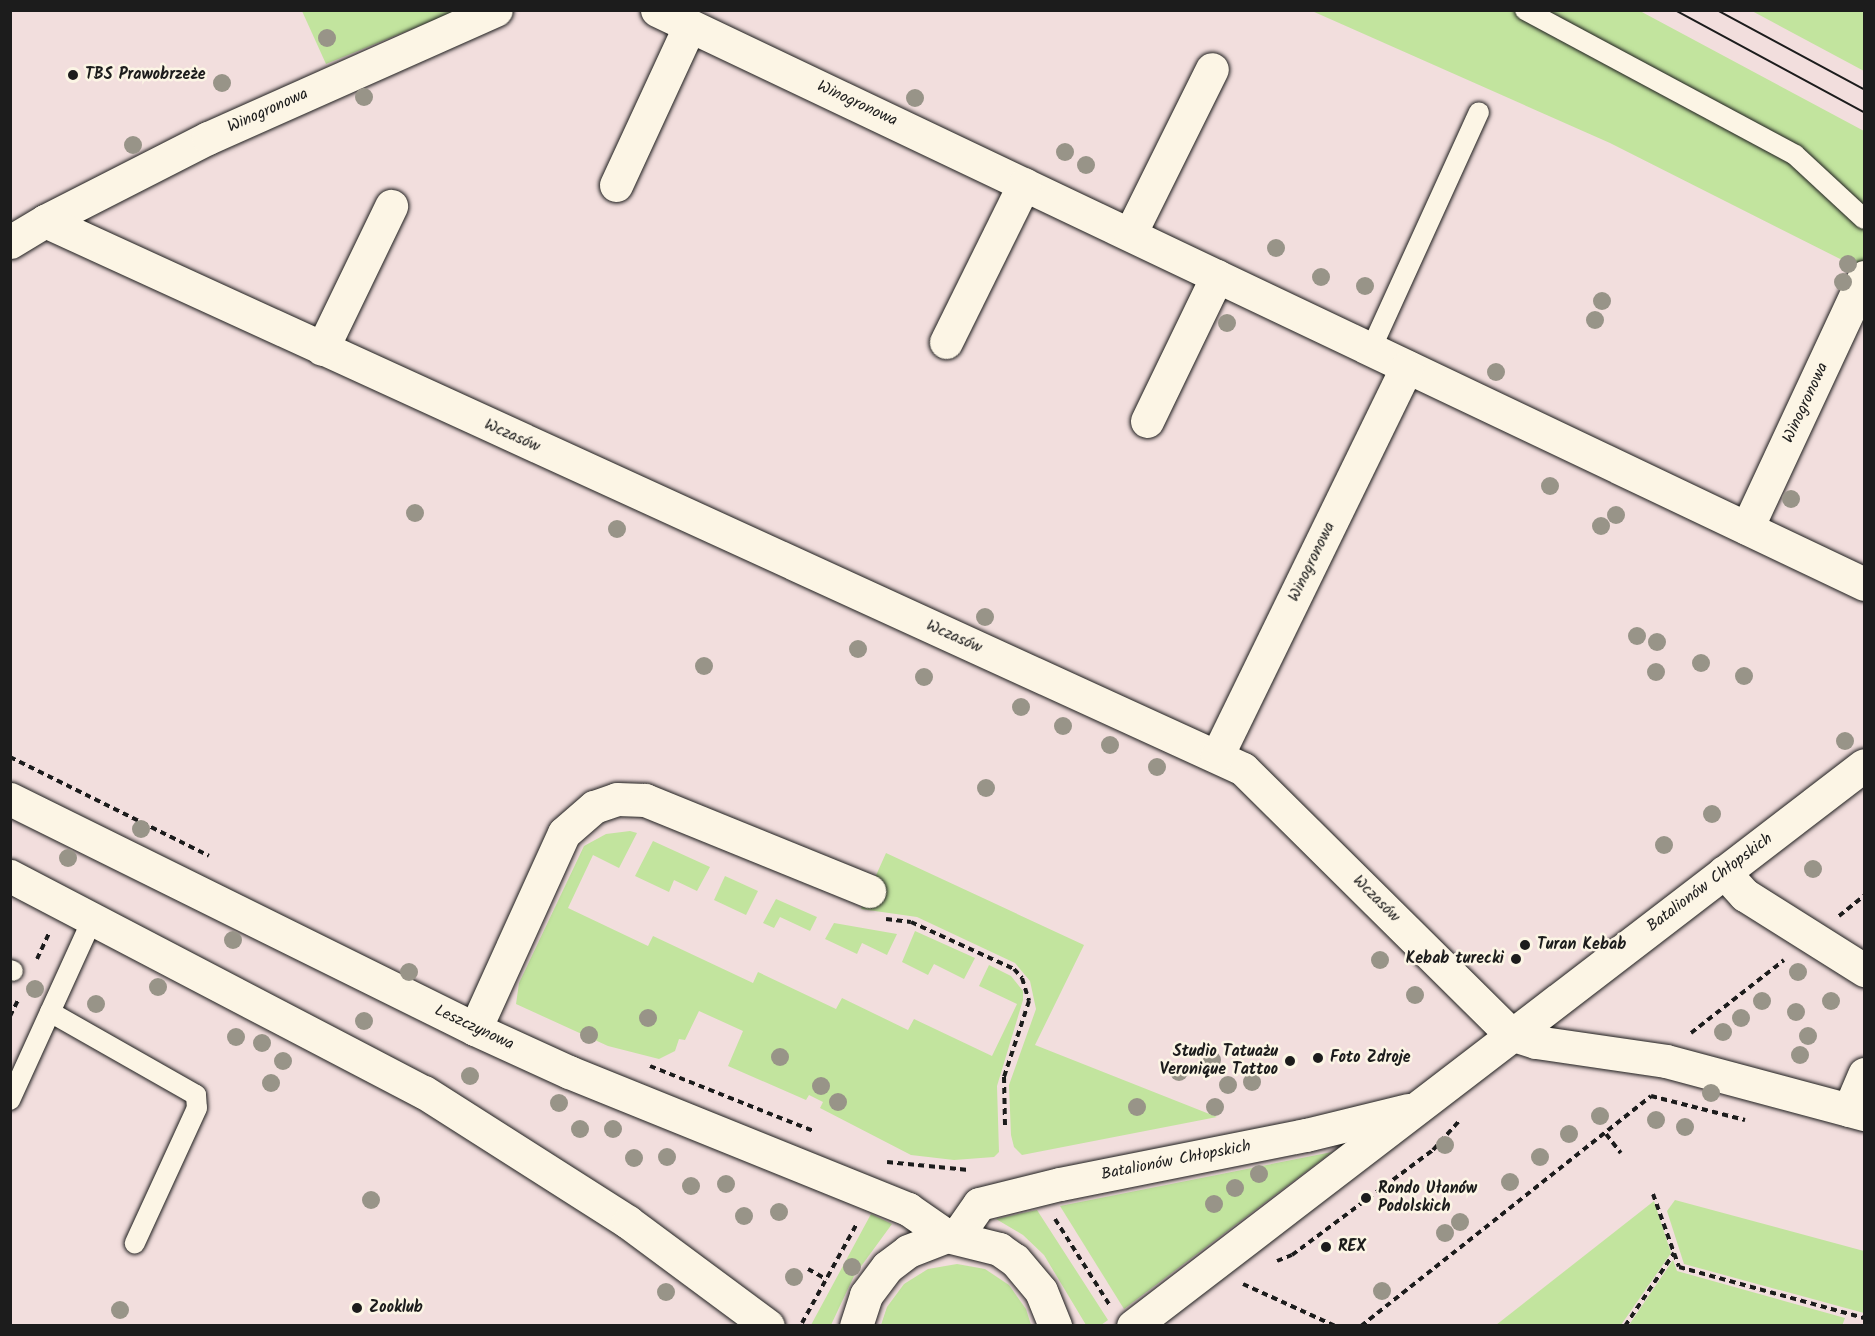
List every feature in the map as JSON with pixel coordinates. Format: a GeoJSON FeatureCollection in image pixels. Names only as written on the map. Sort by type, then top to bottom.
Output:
{"type":"FeatureCollection","features":[{"type":"Feature","properties":{"kind":"street","name":"Winogronowa"},"geometry":{"type":"LineString","coordinates":[[45,221],[208,138],[496,10]]}},
{"type":"Feature","properties":{"kind":"street","name":"Winogronowa"},"geometry":{"type":"LineString","coordinates":[[657,10],[1864,584]]}},
{"type":"Feature","properties":{"kind":"street"},"geometry":{"type":"LineString","coordinates":[[616,185],[689,27]]}},
{"type":"Feature","properties":{"kind":"street"},"geometry":{"type":"LineString","coordinates":[[1130,234],[1212,69]]}},
{"type":"Feature","properties":{"kind":"street"},"geometry":{"type":"LineString","coordinates":[[946,342],[1024,184]]}},
{"type":"Feature","properties":{"kind":"street"},"geometry":{"type":"LineString","coordinates":[[322,349],[391,206]]}},
{"type":"Feature","properties":{"kind":"street"},"geometry":{"type":"LineString","coordinates":[[10,242],[45,221]]}},
{"type":"Feature","properties":{"kind":"street","name":"Wczasów"},"geometry":{"type":"LineString","coordinates":[[45,221],[1244,769],[1511,1034]]}},
{"type":"Feature","properties":{"kind":"street"},"geometry":{"type":"LineString","coordinates":[[1147,421],[1217,276]]}},
{"type":"Feature","properties":{"kind":"street","name":"Winogronowa"},"geometry":{"type":"LineString","coordinates":[[1747,528],[1864,277]]}},
{"type":"Feature","properties":{"kind":"street","name":"Winogronowa"},"geometry":{"type":"LineString","coordinates":[[1217,756],[1407,367]]}},
{"type":"Feature","properties":{"kind":"street","name":"Batalionów Chłopskich"},"geometry":{"type":"LineString","coordinates":[[1122,1316],[1386,1134],[1413,1109],[1864,765]]}},
{"type":"Feature","properties":{"kind":"street"},"geometry":{"type":"LineString","coordinates":[[475,1029],[564,833],[594,807],[617,798],[645,800],[873,905]]}},
{"type":"Feature","properties":{"kind":"street","name":"Leszczynowa"},"geometry":{"type":"LineString","coordinates":[[10,799],[475,1029],[569,1072],[908,1209],[951,1236]]}},
{"type":"Feature","properties":{"kind":"street"},"geometry":{"type":"LineString","coordinates":[[1724,872],[1745,894],[1864,970]]}},
{"type":"Feature","properties":{"kind":"street"},"geometry":{"type":"LineString","coordinates":[[10,876],[424,1092],[628,1221],[768,1326]]}},
{"type":"Feature","properties":{"kind":"street"},"geometry":{"type":"LineString","coordinates":[[1511,1034],[1536,1042],[1666,1061],[1857,1112],[1864,1074]]}},
{"type":"Feature","properties":{"kind":"street","name":"Batalionów Chłopskich"},"geometry":{"type":"LineString","coordinates":[[951,1236],[979,1204],[1060,1184],[1306,1136],[1413,1109]]}},
{"type":"Feature","properties":{"kind":"street"},"geometry":{"type":"LineString","coordinates":[[856,1326],[866,1295],[887,1267],[908,1251],[951,1236],[999,1249],[1015,1260],[1041,1291],[1054,1326]]}},
{"type":"Feature","properties":{"kind":"lane"},"geometry":{"type":"LineString","coordinates":[[1525,10],[1795,155],[1864,219]]}},
{"type":"Feature","properties":{"kind":"lane"},"geometry":{"type":"LineString","coordinates":[[1371,350],[1479,112]]}},
{"type":"Feature","properties":{"kind":"lane"},"geometry":{"type":"LineString","coordinates":[[10,1100],[93,918]]}},
{"type":"Feature","properties":{"kind":"lane"},"geometry":{"type":"LineString","coordinates":[[50,1012],[196,1095],[197,1108],[135,1243]]}},
{"type":"Feature","properties":{"kind":"path"},"geometry":{"type":"LineString","coordinates":[[10,757],[212,858]]}},
{"type":"Feature","properties":{"kind":"path"},"geometry":{"type":"LineString","coordinates":[[1360,1326],[1606,1134],[1651,1096],[1675,1045],[1864,896]]}},
{"type":"Feature","properties":{"kind":"path"},"geometry":{"type":"LineString","coordinates":[[873,905],[1014,969],[1022,978],[1029,1001],[1004,1077],[1005,1125]]}},
{"type":"Feature","properties":{"kind":"path"},"geometry":{"type":"LineString","coordinates":[[39,955],[42,948]]}},
{"type":"Feature","properties":{"kind":"path"},"geometry":{"type":"LineString","coordinates":[[641,1064],[664,1068],[823,1135]]}},
{"type":"Feature","properties":{"kind":"path"},"geometry":{"type":"LineString","coordinates":[[1651,1096],[1752,1122]]}},
{"type":"Feature","properties":{"kind":"path"},"geometry":{"type":"LineString","coordinates":[[1606,1134],[1621,1153]]}},
{"type":"Feature","properties":{"kind":"path"},"geometry":{"type":"LineString","coordinates":[[876,1157],[887,1162],[979,1169]]}},
{"type":"Feature","properties":{"kind":"path"},"geometry":{"type":"LineString","coordinates":[[884,1168],[887,1162]]}},
{"type":"Feature","properties":{"kind":"path"},"geometry":{"type":"LineString","coordinates":[[1653,1194],[1679,1267],[1864,1318]]}},
{"type":"Feature","properties":{"kind":"path"},"geometry":{"type":"LineString","coordinates":[[1053,1216],[1122,1316]]}},
{"type":"Feature","properties":{"kind":"path"},"geometry":{"type":"LineString","coordinates":[[801,1325],[859,1219]]}},
{"type":"Feature","properties":{"kind":"path"},"geometry":{"type":"LineString","coordinates":[[1625,1326],[1674,1252]]}},
{"type":"Feature","properties":{"kind":"path"},"geometry":{"type":"LineString","coordinates":[[808,1269],[826,1279]]}},
{"type":"Feature","properties":{"kind":"path"},"geometry":{"type":"LineString","coordinates":[[1232,1279],[1335,1326]]}},
{"type":"Feature","properties":{"kind":"green space"},"geometry":{"type":"Polygon","coordinates":[[[302,11],[456,11],[326,64],[302,11]]]}},
{"type":"Feature","properties":{"kind":"green space"},"geometry":{"type":"Polygon","coordinates":[[[1312,11],[1640,11],[1864,131],[1864,271],[1610,143],[1312,11]]]}},
{"type":"Feature","properties":{"kind":"green space"},"geometry":{"type":"Polygon","coordinates":[[[1752,11],[1864,11],[1864,71],[1752,11]]]}},
{"type":"Feature","properties":{"kind":"green space"},"geometry":{"type":"Polygon","coordinates":[[[630,831],[637,833],[619,868],[593,855],[568,908],[648,946],[653,936],[753,983],[758,972],[836,1009],[842,998],[908,1030],[914,1019],[992,1056],[1017,1004],[979,986],[989,965],[1011,976],[1023,991],[1023,1000],[997,1086],[999,1152],[994,1157],[954,1160],[911,1155],[820,1108],[823,1102],[809,1095],[806,1100],[728,1066],[743,1031],[699,1011],[685,1040],[679,1039],[675,1051],[659,1059],[608,1046],[516,1004],[519,983],[584,846],[606,834],[630,831]]]}},
{"type":"Feature","properties":{"kind":"green space"},"geometry":{"type":"Polygon","coordinates":[[[653,841],[710,867],[697,891],[674,880],[669,892],[635,876],[653,841]]]}},
{"type":"Feature","properties":{"kind":"green space"},"geometry":{"type":"Polygon","coordinates":[[[886,853],[1084,945],[1035,1045],[1217,1117],[1022,1155],[1014,1147],[1011,1135],[1009,1085],[1036,1009],[1030,981],[1015,963],[917,917],[861,909],[886,853]]]}},
{"type":"Feature","properties":{"kind":"green space"},"geometry":{"type":"Polygon","coordinates":[[[725,876],[758,891],[746,915],[714,900],[725,876]]]}},
{"type":"Feature","properties":{"kind":"green space"},"geometry":{"type":"Polygon","coordinates":[[[776,899],[817,917],[810,931],[780,917],[774,928],[763,923],[776,899]]]}},
{"type":"Feature","properties":{"kind":"green space"},"geometry":{"type":"Polygon","coordinates":[[[834,923],[897,934],[887,955],[862,943],[857,954],[825,939],[834,923]]]}},
{"type":"Feature","properties":{"kind":"green space"},"geometry":{"type":"Polygon","coordinates":[[[915,931],[975,958],[964,979],[934,964],[928,975],[902,962],[915,931]]]}},
{"type":"Feature","properties":{"kind":"green space"},"geometry":{"type":"Polygon","coordinates":[[[1332,1152],[1124,1309],[1060,1206],[1332,1152]]]}},
{"type":"Feature","properties":{"kind":"green space"},"geometry":{"type":"Polygon","coordinates":[[[1675,1200],[1864,1251],[1864,1313],[1684,1264],[1667,1211],[1675,1200]]]}},
{"type":"Feature","properties":{"kind":"green space"},"geometry":{"type":"Polygon","coordinates":[[[1654,1201],[1671,1253],[1621,1325],[1496,1325],[1654,1201]]]}},
{"type":"Feature","properties":{"kind":"green space"},"geometry":{"type":"Polygon","coordinates":[[[1037,1210],[1108,1320],[1101,1325],[1086,1325],[1044,1255],[1023,1235],[996,1219],[1037,1210]]]}},
{"type":"Feature","properties":{"kind":"green space"},"geometry":{"type":"Polygon","coordinates":[[[871,1214],[892,1224],[854,1276],[831,1325],[811,1325],[871,1214]]]}},
{"type":"Feature","properties":{"kind":"green space"},"geometry":{"type":"Polygon","coordinates":[[[1673,1260],[1677,1271],[1845,1318],[1842,1326],[1629,1325],[1673,1260]]]}},
{"type":"Feature","properties":{"kind":"green space"},"geometry":{"type":"Polygon","coordinates":[[[957,1264],[985,1269],[1009,1285],[1026,1309],[1031,1325],[881,1325],[887,1307],[904,1284],[928,1269],[957,1264]]]}},
{"type":"Feature","properties":{"kind":"tram line"},"geometry":{"type":"LineString","coordinates":[[1675,10],[1864,112]]}},
{"type":"Feature","properties":{"kind":"tram line"},"geometry":{"type":"LineString","coordinates":[[1717,10],[1864,89]]}},
{"type":"Feature","properties":{"kind":"place","name":"TBS Prawobrzeże"},"geometry":{"type":"Point","coordinates":[73,75]}},
{"type":"Feature","properties":{"kind":"place","name":"Turan Kebab"},"geometry":{"type":"Point","coordinates":[1525,945]}},
{"type":"Feature","properties":{"kind":"place","name":"Kebab turecki"},"geometry":{"type":"Point","coordinates":[1516,959]}},
{"type":"Feature","properties":{"kind":"place","name":"Foto Zdroje"},"geometry":{"type":"Point","coordinates":[1318,1058]}},
{"type":"Feature","properties":{"kind":"place","name":"Studio Tatuażu Veronique Tattoo"},"geometry":{"type":"Point","coordinates":[1290,1061]}},
{"type":"Feature","properties":{"kind":"place","name":"Rondo Ułanów Podolskich"},"geometry":{"type":"Point","coordinates":[1366,1198]}},
{"type":"Feature","properties":{"kind":"place","name":"REX"},"geometry":{"type":"Point","coordinates":[1326,1247]}},
{"type":"Feature","properties":{"kind":"place","name":"Zooklub"},"geometry":{"type":"Point","coordinates":[357,1308]}}]}
